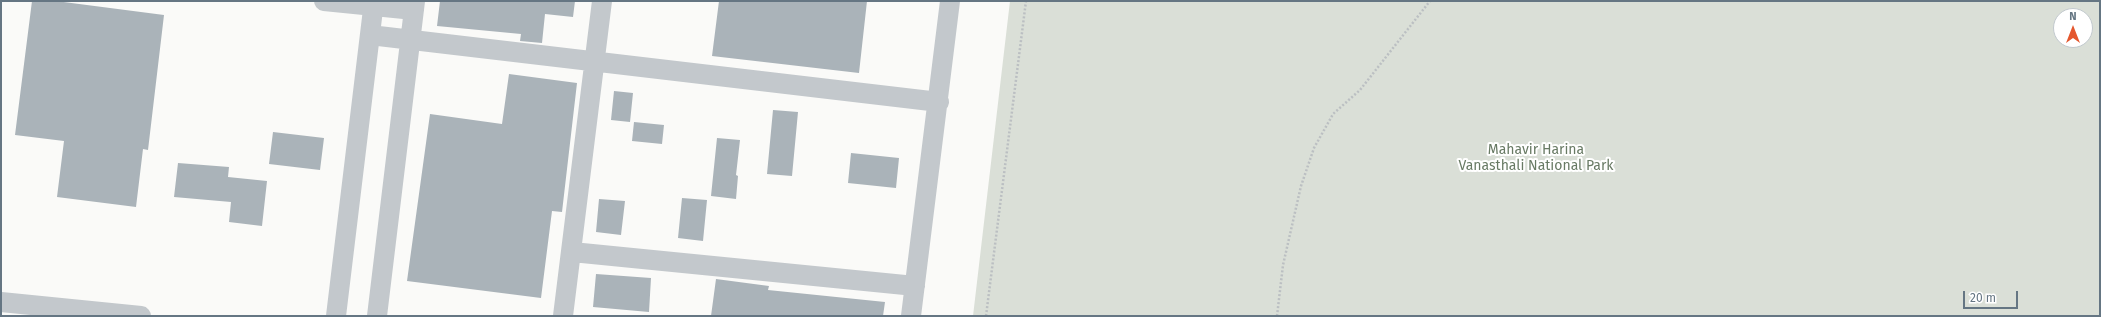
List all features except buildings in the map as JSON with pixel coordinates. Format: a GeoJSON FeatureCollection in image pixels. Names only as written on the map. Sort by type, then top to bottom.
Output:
{"type":"FeatureCollection","features":[{"type":"Feature","properties":{"kind":"street"},"geometry":{"type":"LineString","coordinates":[[324,1],[414,6],[377,316]]}},
{"type":"Feature","properties":{"kind":"street"},"geometry":{"type":"LineString","coordinates":[[563,316],[602,1]]}},
{"type":"Feature","properties":{"kind":"street"},"geometry":{"type":"LineString","coordinates":[[911,316],[939,102],[950,1]]}},
{"type":"Feature","properties":{"kind":"street"},"geometry":{"type":"LineString","coordinates":[[336,316],[374,3]]}},
{"type":"Feature","properties":{"kind":"street"},"geometry":{"type":"LineString","coordinates":[[370,35],[939,102]]}},
{"type":"Feature","properties":{"kind":"street"},"geometry":{"type":"LineString","coordinates":[[572,252],[915,286]]}},
{"type":"Feature","properties":{"kind":"street"},"geometry":{"type":"LineString","coordinates":[[1,302],[141,316]]}},
{"type":"Feature","properties":{"kind":"path"},"geometry":{"type":"LineString","coordinates":[[986,316],[1026,1]]}},
{"type":"Feature","properties":{"kind":"path"},"geometry":{"type":"LineString","coordinates":[[1277,316],[1283,265],[1301,186],[1314,148],[1332,114],[1360,90],[1430,1]]}},
{"type":"Feature","properties":{"kind":"green space","name":"Mahavir Harina Vanasthali National Park"},"geometry":{"type":"Polygon","coordinates":[[[1010,1],[2100,1],[2100,316],[973,316],[1010,1]]]}}]}
